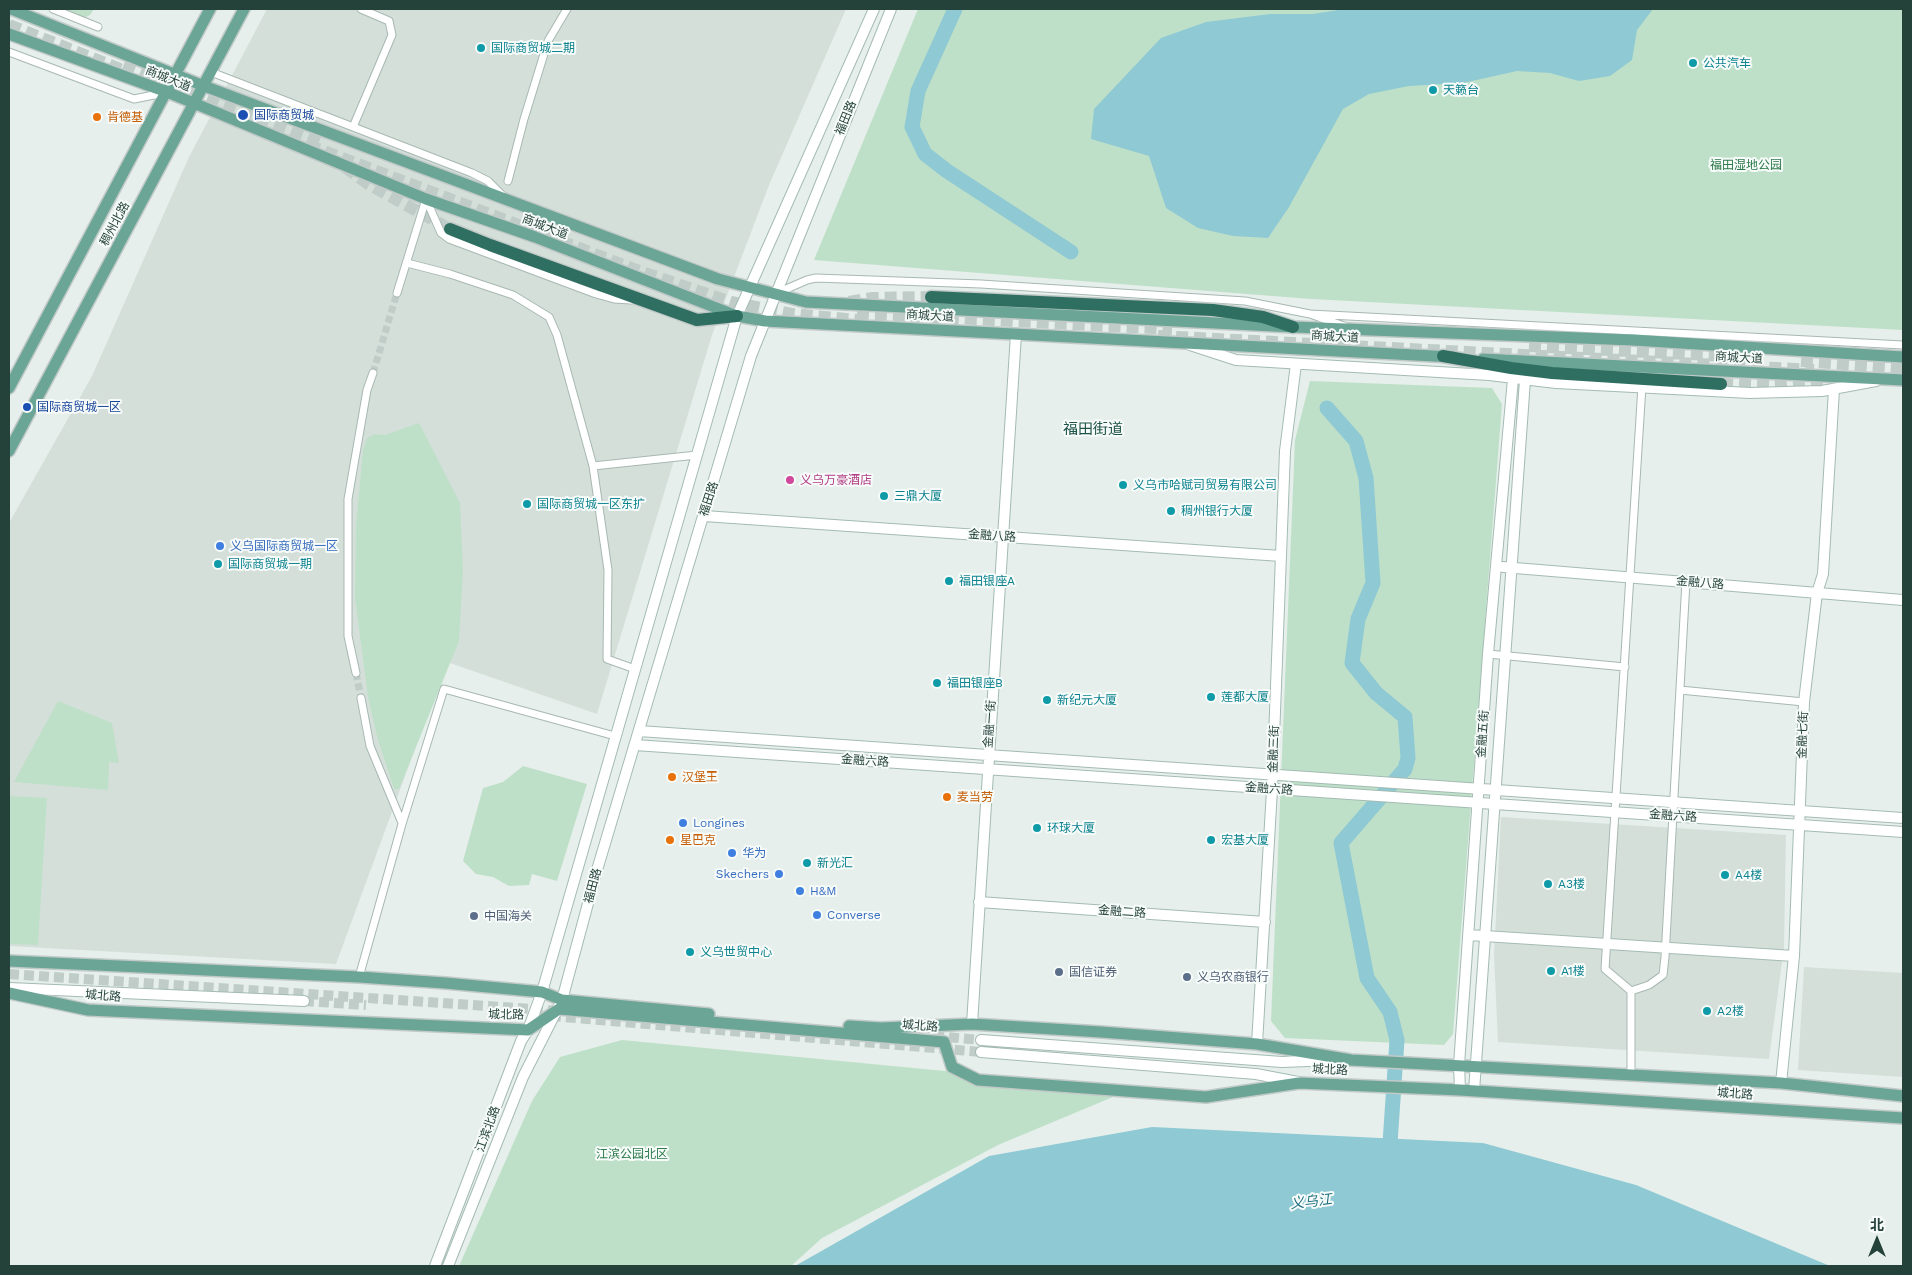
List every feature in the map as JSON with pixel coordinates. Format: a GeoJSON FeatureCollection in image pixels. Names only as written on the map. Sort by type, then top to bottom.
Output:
{"type":"FeatureCollection","features":[{"type":"Feature","properties":{"kind":"highway"},"geometry":{"type":"LineString","coordinates":[[450,228],[490,245],[697,320],[737,316]]}},
{"type":"Feature","properties":{"kind":"highway"},"geometry":{"type":"LineString","coordinates":[[931,297],[1213,310],[1263,317],[1293,327]]}},
{"type":"Feature","properties":{"kind":"highway"},"geometry":{"type":"LineString","coordinates":[[1444,356],[1544,372],[1721,384]]}},
{"type":"Feature","properties":{"kind":"main road","name":"商城大道"},"geometry":{"type":"LineString","coordinates":[[11,9],[204,86],[718,279],[806,302],[1354,330],[1633,340],[1903,358]]}},
{"type":"Feature","properties":{"kind":"main road","name":"稠州北路"},"geometry":{"type":"LineString","coordinates":[[9,388],[210,9]]}},
{"type":"Feature","properties":{"kind":"main road","name":"稠州北路"},"geometry":{"type":"LineString","coordinates":[[9,451],[244,9]]}},
{"type":"Feature","properties":{"kind":"main road","name":"商城大道"},"geometry":{"type":"LineString","coordinates":[[9,34],[167,92],[194,105],[426,199],[535,237],[737,316],[765,321],[1903,380]]}},
{"type":"Feature","properties":{"kind":"main road","name":"城北路"},"geometry":{"type":"LineString","coordinates":[[9,962],[358,977],[542,992],[561,1005],[944,1042],[952,1067],[978,1080],[1206,1097],[1299,1083],[1426,1088],[1903,1118]]}},
{"type":"Feature","properties":{"kind":"main road","name":"城北路"},"geometry":{"type":"LineString","coordinates":[[9,993],[88,1010],[528,1030],[561,1005],[881,1028],[972,1024],[1257,1044],[1351,1060],[1781,1083],[1903,1096]]}},
{"type":"Feature","properties":{"kind":"street"},"geometry":{"type":"LineString","coordinates":[[53,9],[98,27]]}},
{"type":"Feature","properties":{"kind":"street"},"geometry":{"type":"LineString","coordinates":[[353,127],[392,35],[389,21],[361,9]]}},
{"type":"Feature","properties":{"kind":"street"},"geometry":{"type":"LineString","coordinates":[[508,180],[548,41],[567,9]]}},
{"type":"Feature","properties":{"kind":"street","name":"福田路"},"geometry":{"type":"LineString","coordinates":[[542,992],[737,316],[874,9]]}},
{"type":"Feature","properties":{"kind":"street","name":"福田路"},"geometry":{"type":"LineString","coordinates":[[561,1005],[597,870],[751,356],[891,9]]}},
{"type":"Feature","properties":{"kind":"street"},"geometry":{"type":"LineString","coordinates":[[9,52],[134,99],[167,92]]}},
{"type":"Feature","properties":{"kind":"street"},"geometry":{"type":"LineString","coordinates":[[211,72],[472,173],[488,181],[505,199]]}},
{"type":"Feature","properties":{"kind":"street"},"geometry":{"type":"LineString","coordinates":[[397,293],[426,199]]}},
{"type":"Feature","properties":{"kind":"street"},"geometry":{"type":"LineString","coordinates":[[426,199],[441,233],[449,239],[596,294],[614,299],[647,301]]}},
{"type":"Feature","properties":{"kind":"street"},"geometry":{"type":"LineString","coordinates":[[407,263],[450,274],[514,295],[550,317],[557,335],[593,466],[608,570],[607,658],[635,669]]}},
{"type":"Feature","properties":{"kind":"street"},"geometry":{"type":"LineString","coordinates":[[776,293],[806,280],[816,278],[981,284],[1245,301],[1310,314],[1903,345]]}},
{"type":"Feature","properties":{"kind":"street"},"geometry":{"type":"LineString","coordinates":[[1310,314],[1354,330]]}},
{"type":"Feature","properties":{"kind":"street","name":"金融一街"},"geometry":{"type":"LineString","coordinates":[[972,1024],[1016,334]]}},
{"type":"Feature","properties":{"kind":"street"},"geometry":{"type":"LineString","coordinates":[[1185,343],[1236,360],[1750,393],[1834,389],[1888,379]]}},
{"type":"Feature","properties":{"kind":"street","name":"金融三街"},"geometry":{"type":"LineString","coordinates":[[1257,1044],[1273,775],[1284,451],[1296,364]]}},
{"type":"Feature","properties":{"kind":"street"},"geometry":{"type":"LineString","coordinates":[[356,673],[348,636],[348,499],[368,390],[373,373]]}},
{"type":"Feature","properties":{"kind":"street","name":"金融五街"},"geometry":{"type":"LineString","coordinates":[[1460,1090],[1459,1066],[1488,654],[1513,379]]}},
{"type":"Feature","properties":{"kind":"street","name":"金融五街"},"geometry":{"type":"LineString","coordinates":[[1474,1091],[1478,1066],[1510,567],[1525,380]]}},
{"type":"Feature","properties":{"kind":"street"},"geometry":{"type":"LineString","coordinates":[[1631,1074],[1631,991],[1605,969],[1642,386]]}},
{"type":"Feature","properties":{"kind":"street","name":"金融七街"},"geometry":{"type":"LineString","coordinates":[[1781,1083],[1794,956],[1804,702],[1817,593],[1823,574],[1834,389]]}},
{"type":"Feature","properties":{"kind":"street"},"geometry":{"type":"LineString","coordinates":[[593,466],[697,455]]}},
{"type":"Feature","properties":{"kind":"street","name":"金融八路"},"geometry":{"type":"LineString","coordinates":[[704,516],[1281,556]]}},
{"type":"Feature","properties":{"kind":"street","name":"金融八路"},"geometry":{"type":"LineString","coordinates":[[1497,566],[1903,600]]}},
{"type":"Feature","properties":{"kind":"street"},"geometry":{"type":"LineString","coordinates":[[1631,991],[1649,985],[1663,975],[1686,581]]}},
{"type":"Feature","properties":{"kind":"street"},"geometry":{"type":"LineString","coordinates":[[1488,654],[1625,667]]}},
{"type":"Feature","properties":{"kind":"street"},"geometry":{"type":"LineString","coordinates":[[358,977],[402,824],[444,689],[615,736]]}},
{"type":"Feature","properties":{"kind":"street"},"geometry":{"type":"LineString","coordinates":[[1680,690],[1804,702]]}},
{"type":"Feature","properties":{"kind":"street"},"geometry":{"type":"LineString","coordinates":[[360,698],[370,746],[402,824]]}},
{"type":"Feature","properties":{"kind":"street","name":"金融六路"},"geometry":{"type":"LineString","coordinates":[[639,731],[1903,818]]}},
{"type":"Feature","properties":{"kind":"street","name":"金融六路"},"geometry":{"type":"LineString","coordinates":[[635,745],[1903,832]]}},
{"type":"Feature","properties":{"kind":"street","name":"金融二路"},"geometry":{"type":"LineString","coordinates":[[979,902],[1265,922]]}},
{"type":"Feature","properties":{"kind":"street"},"geometry":{"type":"LineString","coordinates":[[1469,935],[1794,956]]}},
{"type":"Feature","properties":{"kind":"street"},"geometry":{"type":"LineString","coordinates":[[9,988],[304,1002]]}},
{"type":"Feature","properties":{"kind":"street","name":"江滨北路"},"geometry":{"type":"LineString","coordinates":[[435,1266],[521,1041],[528,1030],[542,992]]}},
{"type":"Feature","properties":{"kind":"street","name":"江滨北路"},"geometry":{"type":"LineString","coordinates":[[448,1266],[523,1076],[561,1005]]}},
{"type":"Feature","properties":{"kind":"street"},"geometry":{"type":"LineString","coordinates":[[981,1040],[1282,1062],[1351,1060]]}},
{"type":"Feature","properties":{"kind":"street"},"geometry":{"type":"LineString","coordinates":[[980,1052],[1256,1074],[1299,1083]]}},
{"type":"Feature","properties":{"kind":"shaded area"},"geometry":{"type":"Polygon","coordinates":[[[267,9],[846,9],[769,185],[712,335],[597,714],[447,662],[336,964],[9,946],[9,523],[92,376],[189,157],[267,9]]]}},
{"type":"Feature","properties":{"kind":"shaded area"},"geometry":{"type":"Polygon","coordinates":[[[1501,817],[1786,835],[1784,947],[1769,1059],[1498,1042],[1494,955],[1501,817]]]}},
{"type":"Feature","properties":{"kind":"shaded area"},"geometry":{"type":"Polygon","coordinates":[[[1804,967],[1903,973],[1903,1077],[1798,1070],[1804,967]]]}},
{"type":"Feature","properties":{"kind":"green space"},"geometry":{"type":"Polygon","coordinates":[[[59,9],[94,9],[90,15],[84,18],[59,9]]]}},
{"type":"Feature","properties":{"kind":"green space","name":"福田湿地公园"},"geometry":{"type":"Polygon","coordinates":[[[918,9],[1903,9],[1903,330],[1311,299],[814,260],[918,9]]]}},
{"type":"Feature","properties":{"kind":"green space"},"geometry":{"type":"Polygon","coordinates":[[[1310,381],[1492,388],[1502,404],[1453,1034],[1444,1045],[1285,1038],[1271,1021],[1295,440],[1310,381]]]}},
{"type":"Feature","properties":{"kind":"green space"},"geometry":{"type":"Polygon","coordinates":[[[419,423],[460,503],[463,570],[459,641],[399,789],[394,789],[378,740],[368,697],[355,598],[356,525],[363,450],[367,438],[375,434],[385,435],[419,423]]]}},
{"type":"Feature","properties":{"kind":"green space"},"geometry":{"type":"Polygon","coordinates":[[[58,701],[112,723],[119,763],[109,762],[108,790],[14,782],[58,701]]]}},
{"type":"Feature","properties":{"kind":"green space"},"geometry":{"type":"Polygon","coordinates":[[[523,766],[587,784],[557,881],[532,874],[529,885],[509,886],[493,877],[476,874],[463,861],[483,788],[503,782],[523,766]]]}},
{"type":"Feature","properties":{"kind":"green space"},"geometry":{"type":"Polygon","coordinates":[[[9,796],[47,798],[38,945],[9,944],[9,796]]]}},
{"type":"Feature","properties":{"kind":"green space","name":"江滨公园北区"},"geometry":{"type":"Polygon","coordinates":[[[622,1040],[1132,1089],[998,1145],[822,1238],[791,1266],[459,1266],[532,1101],[560,1057],[622,1040]]]}},
{"type":"Feature","properties":{"kind":"water"},"geometry":{"type":"Polygon","coordinates":[[[1344,9],[1653,9],[1637,30],[1632,60],[1610,76],[1579,81],[1550,73],[1517,71],[1463,83],[1409,86],[1369,94],[1343,109],[1289,207],[1268,238],[1233,236],[1198,228],[1166,208],[1149,156],[1091,139],[1094,109],[1161,38],[1206,22],[1270,14],[1313,14],[1344,9]]]}},
{"type":"Feature","properties":{"kind":"water","name":"义乌江"},"geometry":{"type":"Polygon","coordinates":[[[1152,1127],[1483,1143],[1636,1185],[1830,1266],[795,1266],[989,1156],[1152,1127]]]}},
{"type":"Feature","properties":{"kind":"waterway"},"geometry":{"type":"LineString","coordinates":[[955,9],[918,91],[912,127],[925,154],[947,171],[1071,252]]}},
{"type":"Feature","properties":{"kind":"waterway"},"geometry":{"type":"LineString","coordinates":[[1327,408],[1356,441],[1366,478],[1373,583],[1358,619],[1352,663],[1376,693],[1405,717],[1408,758],[1405,769],[1341,843],[1367,978],[1390,1012],[1397,1040],[1389,1158]]}},
{"type":"Feature","properties":{"kind":"tunnel"},"geometry":{"type":"LineString","coordinates":[[9,25],[130,73]]}},
{"type":"Feature","properties":{"kind":"tunnel"},"geometry":{"type":"LineString","coordinates":[[124,64],[322,142]]}},
{"type":"Feature","properties":{"kind":"tunnel"},"geometry":{"type":"LineString","coordinates":[[308,145],[639,271],[731,302],[792,314],[868,321]]}},
{"type":"Feature","properties":{"kind":"tunnel"},"geometry":{"type":"LineString","coordinates":[[345,167],[368,184],[450,229]]}},
{"type":"Feature","properties":{"kind":"tunnel"},"geometry":{"type":"LineString","coordinates":[[373,373],[397,293]]}},
{"type":"Feature","properties":{"kind":"tunnel"},"geometry":{"type":"LineString","coordinates":[[849,302],[873,298],[931,297]]}},
{"type":"Feature","properties":{"kind":"tunnel"},"geometry":{"type":"LineString","coordinates":[[857,313],[1172,329]]}},
{"type":"Feature","properties":{"kind":"tunnel"},"geometry":{"type":"LineString","coordinates":[[1158,336],[1814,370]]}},
{"type":"Feature","properties":{"kind":"tunnel"},"geometry":{"type":"LineString","coordinates":[[1529,346],[1729,356]]}},
{"type":"Feature","properties":{"kind":"tunnel"},"geometry":{"type":"LineString","coordinates":[[1801,361],[1903,368]]}},
{"type":"Feature","properties":{"kind":"tunnel"},"geometry":{"type":"LineString","coordinates":[[1721,384],[1769,386],[1848,380]]}},
{"type":"Feature","properties":{"kind":"tunnel"},"geometry":{"type":"LineString","coordinates":[[356,673],[361,698]]}},
{"type":"Feature","properties":{"kind":"tunnel"},"geometry":{"type":"LineString","coordinates":[[9,974],[561,1011]]}},
{"type":"Feature","properties":{"kind":"tunnel"},"geometry":{"type":"LineString","coordinates":[[304,1001],[366,1005]]}},
{"type":"Feature","properties":{"kind":"tunnel"},"geometry":{"type":"LineString","coordinates":[[551,1016],[981,1052]]}},
{"type":"Feature","properties":{"kind":"tunnel"},"geometry":{"type":"LineString","coordinates":[[934,1036],[981,1040]]}},
{"type":"Feature","properties":{"kind":"place","name":"国际商贸城二期"},"geometry":{"type":"Point","coordinates":[481,48]}},
{"type":"Feature","properties":{"kind":"place","name":"公共汽车"},"geometry":{"type":"Point","coordinates":[1693,63]}},
{"type":"Feature","properties":{"kind":"place","name":"天籁台"},"geometry":{"type":"Point","coordinates":[1433,90]}},
{"type":"Feature","properties":{"kind":"place","name":"国际商贸城"},"geometry":{"type":"Point","coordinates":[243,115]}},
{"type":"Feature","properties":{"kind":"place","name":"肯德基"},"geometry":{"type":"Point","coordinates":[97,117]}},
{"type":"Feature","properties":{"kind":"place","name":"国际商贸城一区"},"geometry":{"type":"Point","coordinates":[27,407]}},
{"type":"Feature","properties":{"kind":"place","name":"义乌万豪酒店"},"geometry":{"type":"Point","coordinates":[790,480]}},
{"type":"Feature","properties":{"kind":"place","name":"义乌市哈赋司贸易有限公司"},"geometry":{"type":"Point","coordinates":[1123,485]}},
{"type":"Feature","properties":{"kind":"place","name":"三鼎大厦"},"geometry":{"type":"Point","coordinates":[884,496]}},
{"type":"Feature","properties":{"kind":"place","name":"国际商贸城一区东扩"},"geometry":{"type":"Point","coordinates":[527,504]}},
{"type":"Feature","properties":{"kind":"place","name":"稠州银行大厦"},"geometry":{"type":"Point","coordinates":[1171,511]}},
{"type":"Feature","properties":{"kind":"place","name":"义乌国际商贸城一区"},"geometry":{"type":"Point","coordinates":[220,546]}},
{"type":"Feature","properties":{"kind":"place","name":"国际商贸城一期"},"geometry":{"type":"Point","coordinates":[218,564]}},
{"type":"Feature","properties":{"kind":"place","name":"福田银座A"},"geometry":{"type":"Point","coordinates":[949,581]}},
{"type":"Feature","properties":{"kind":"place","name":"福田银座B"},"geometry":{"type":"Point","coordinates":[937,683]}},
{"type":"Feature","properties":{"kind":"place","name":"莲都大厦"},"geometry":{"type":"Point","coordinates":[1211,697]}},
{"type":"Feature","properties":{"kind":"place","name":"新纪元大厦"},"geometry":{"type":"Point","coordinates":[1047,700]}},
{"type":"Feature","properties":{"kind":"place","name":"汉堡王"},"geometry":{"type":"Point","coordinates":[672,777]}},
{"type":"Feature","properties":{"kind":"place","name":"麦当劳"},"geometry":{"type":"Point","coordinates":[947,797]}},
{"type":"Feature","properties":{"kind":"place","name":"Longines"},"geometry":{"type":"Point","coordinates":[683,823]}},
{"type":"Feature","properties":{"kind":"place","name":"环球大厦"},"geometry":{"type":"Point","coordinates":[1037,828]}},
{"type":"Feature","properties":{"kind":"place","name":"星巴克"},"geometry":{"type":"Point","coordinates":[670,840]}},
{"type":"Feature","properties":{"kind":"place","name":"宏基大厦"},"geometry":{"type":"Point","coordinates":[1211,840]}},
{"type":"Feature","properties":{"kind":"place","name":"华为"},"geometry":{"type":"Point","coordinates":[732,853]}},
{"type":"Feature","properties":{"kind":"place","name":"新光汇"},"geometry":{"type":"Point","coordinates":[807,863]}},
{"type":"Feature","properties":{"kind":"place","name":"Skechers"},"geometry":{"type":"Point","coordinates":[779,874]}},
{"type":"Feature","properties":{"kind":"place","name":"A4楼"},"geometry":{"type":"Point","coordinates":[1725,875]}},
{"type":"Feature","properties":{"kind":"place","name":"A3楼"},"geometry":{"type":"Point","coordinates":[1548,884]}},
{"type":"Feature","properties":{"kind":"place","name":"H&M"},"geometry":{"type":"Point","coordinates":[800,891]}},
{"type":"Feature","properties":{"kind":"place","name":"Converse"},"geometry":{"type":"Point","coordinates":[817,915]}},
{"type":"Feature","properties":{"kind":"place","name":"中国海关"},"geometry":{"type":"Point","coordinates":[474,916]}},
{"type":"Feature","properties":{"kind":"place","name":"义乌世贸中心"},"geometry":{"type":"Point","coordinates":[690,952]}},
{"type":"Feature","properties":{"kind":"place","name":"A1楼"},"geometry":{"type":"Point","coordinates":[1551,971]}},
{"type":"Feature","properties":{"kind":"place","name":"国信证券"},"geometry":{"type":"Point","coordinates":[1059,972]}},
{"type":"Feature","properties":{"kind":"place","name":"义乌农商银行"},"geometry":{"type":"Point","coordinates":[1187,977]}},
{"type":"Feature","properties":{"kind":"place","name":"A2楼"},"geometry":{"type":"Point","coordinates":[1707,1011]}},
{"type":"Feature","properties":{"kind":"district","name":"福田街道"},"geometry":{"type":"Point","coordinates":[1093,430]}}]}
